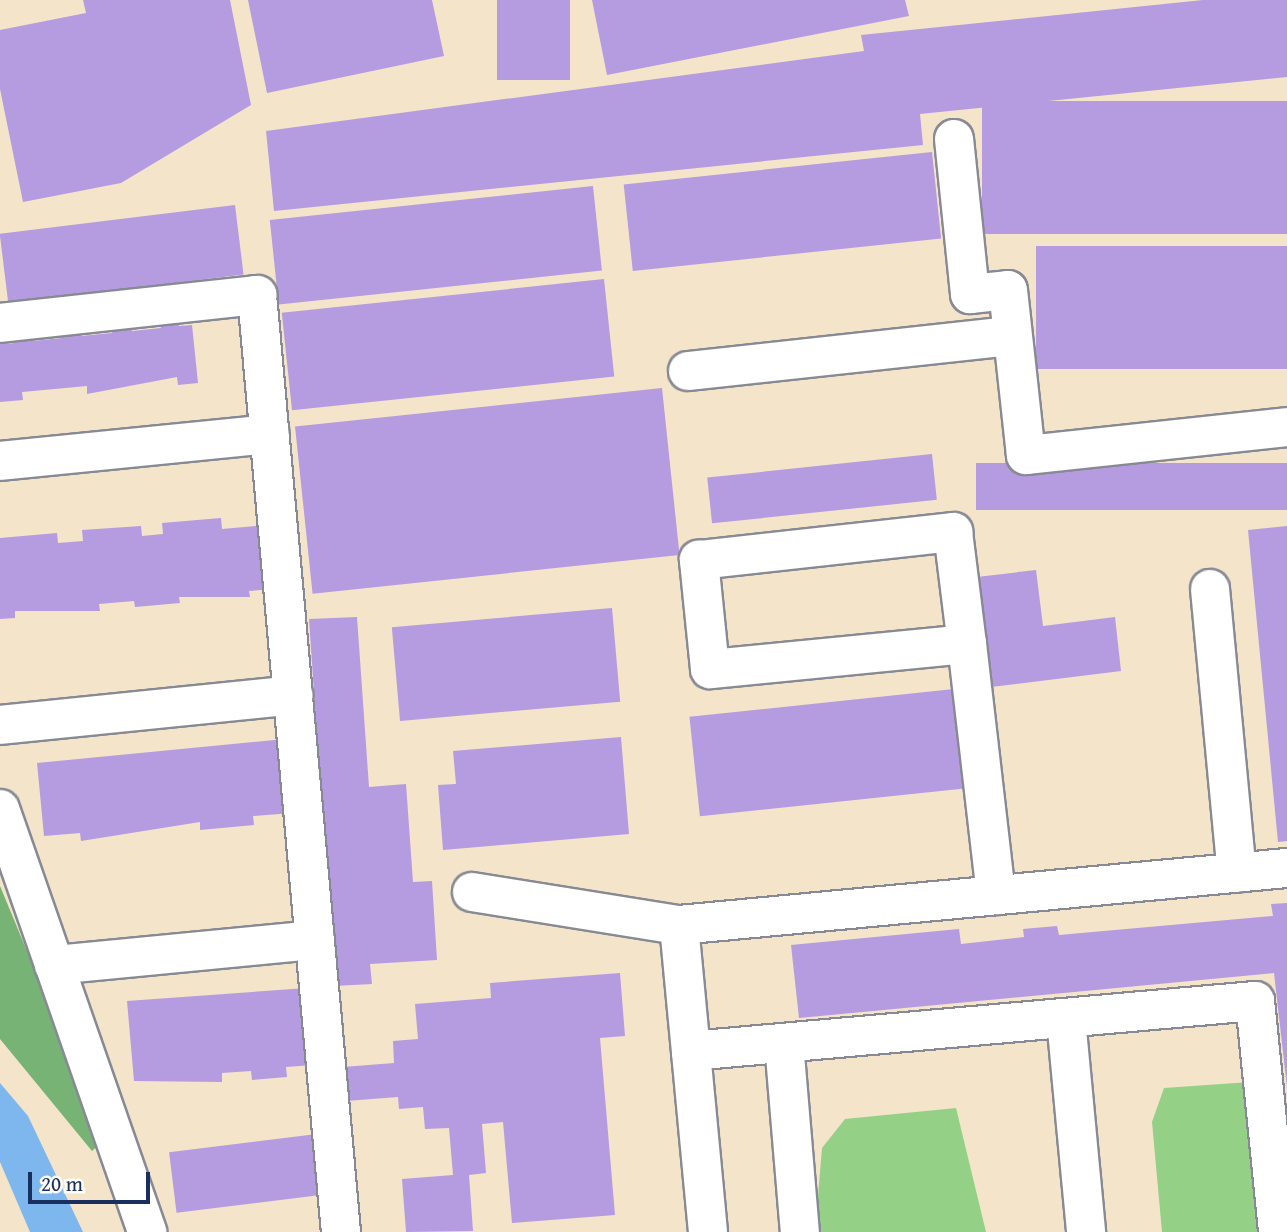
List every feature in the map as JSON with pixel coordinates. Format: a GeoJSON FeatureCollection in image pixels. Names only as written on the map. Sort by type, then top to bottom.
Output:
{"type":"FeatureCollection","features":[{"type":"Feature","properties":{"kind":"lane"},"geometry":{"type":"LineString","coordinates":[[954,139],[971,294],[1008,290],[1026,455],[1287,427]]}},
{"type":"Feature","properties":{"kind":"lane"},"geometry":{"type":"LineString","coordinates":[[0,323],[257,295],[341,1232]]}},
{"type":"Feature","properties":{"kind":"lane"},"geometry":{"type":"LineString","coordinates":[[688,370],[1012,336]]}},
{"type":"Feature","properties":{"kind":"lane"},"geometry":{"type":"LineString","coordinates":[[0,461],[270,434]]}},
{"type":"Feature","properties":{"kind":"lane"},"geometry":{"type":"LineString","coordinates":[[967,645],[710,669],[699,559],[953,532],[967,645],[996,895]]}},
{"type":"Feature","properties":{"kind":"lane"},"geometry":{"type":"LineString","coordinates":[[1210,589],[1237,873]]}},
{"type":"Feature","properties":{"kind":"lane"},"geometry":{"type":"LineString","coordinates":[[0,725],[293,695]]}},
{"type":"Feature","properties":{"kind":"lane"},"geometry":{"type":"LineString","coordinates":[[0,809],[147,1232]]}},
{"type":"Feature","properties":{"kind":"lane"},"geometry":{"type":"LineString","coordinates":[[472,892],[679,925],[1287,868]]}},
{"type":"Feature","properties":{"kind":"lane"},"geometry":{"type":"LineString","coordinates":[[679,925],[708,1232]]}},
{"type":"Feature","properties":{"kind":"lane"},"geometry":{"type":"LineString","coordinates":[[54,965],[315,940]]}},
{"type":"Feature","properties":{"kind":"lane"},"geometry":{"type":"LineString","coordinates":[[691,1051],[1255,1001],[1278,1232]]}},
{"type":"Feature","properties":{"kind":"lane"},"geometry":{"type":"LineString","coordinates":[[1066,1019],[1086,1232]]}},
{"type":"Feature","properties":{"kind":"lane"},"geometry":{"type":"LineString","coordinates":[[784,1043],[800,1232]]}},
{"type":"Feature","properties":{"kind":"green space"},"geometry":{"type":"Polygon","coordinates":[[[0,886],[105,1139],[92,1151],[0,1039],[0,886]]]}},
{"type":"Feature","properties":{"kind":"green space"},"geometry":{"type":"Polygon","coordinates":[[[1250,1082],[1257,1232],[1162,1232],[1152,1122],[1164,1088],[1250,1082]]]}},
{"type":"Feature","properties":{"kind":"green space"},"geometry":{"type":"Polygon","coordinates":[[[956,1108],[986,1232],[815,1232],[822,1148],[845,1119],[956,1108]]]}},
{"type":"Feature","properties":{"kind":"water"},"geometry":{"type":"Polygon","coordinates":[[[0,1083],[28,1116],[83,1232],[30,1232],[0,1162],[0,1083]]]}},
{"type":"Feature","properties":{"kind":"building"},"geometry":{"type":"Polygon","coordinates":[[[83,0],[230,0],[251,105],[121,183],[23,202],[0,89],[0,30],[86,13],[83,0]]]}},
{"type":"Feature","properties":{"kind":"building"},"geometry":{"type":"Polygon","coordinates":[[[248,0],[432,0],[444,56],[267,93],[248,0]]]}},
{"type":"Feature","properties":{"kind":"building"},"geometry":{"type":"Polygon","coordinates":[[[497,0],[570,0],[570,80],[497,80],[497,0]]]}},
{"type":"Feature","properties":{"kind":"building"},"geometry":{"type":"Polygon","coordinates":[[[592,0],[905,0],[909,16],[607,75],[592,0]]]}},
{"type":"Feature","properties":{"kind":"building"},"geometry":{"type":"Polygon","coordinates":[[[1203,0],[1287,0],[1287,77],[920,114],[923,145],[274,211],[266,131],[864,51],[861,35],[1203,0]]]}},
{"type":"Feature","properties":{"kind":"building"},"geometry":{"type":"Polygon","coordinates":[[[982,101],[1287,101],[1287,234],[982,234],[982,101]]]}},
{"type":"Feature","properties":{"kind":"building"},"geometry":{"type":"Polygon","coordinates":[[[932,152],[941,239],[633,271],[624,184],[932,152]]]}},
{"type":"Feature","properties":{"kind":"building"},"geometry":{"type":"Polygon","coordinates":[[[593,186],[602,271],[279,305],[270,220],[593,186]]]}},
{"type":"Feature","properties":{"kind":"building"},"geometry":{"type":"Polygon","coordinates":[[[235,205],[244,274],[8,303],[0,234],[235,205]]]}},
{"type":"Feature","properties":{"kind":"building"},"geometry":{"type":"Polygon","coordinates":[[[1036,246],[1287,246],[1287,369],[1036,369],[1036,246]]]}},
{"type":"Feature","properties":{"kind":"building"},"geometry":{"type":"Polygon","coordinates":[[[604,279],[614,376],[292,410],[282,313],[604,279]]]}},
{"type":"Feature","properties":{"kind":"building"},"geometry":{"type":"Polygon","coordinates":[[[178,318],[179,326],[192,325],[198,383],[178,385],[177,377],[87,394],[87,386],[22,392],[23,400],[0,402],[0,344],[16,343],[15,334],[32,332],[33,341],[62,338],[62,329],[80,327],[81,336],[112,333],[111,324],[131,322],[132,331],[161,328],[159,320],[178,318]]]}},
{"type":"Feature","properties":{"kind":"building"},"geometry":{"type":"Polygon","coordinates":[[[662,388],[680,555],[313,594],[295,427],[662,388]]]}},
{"type":"Feature","properties":{"kind":"building"},"geometry":{"type":"Polygon","coordinates":[[[932,454],[937,500],[712,523],[707,478],[932,454]]]}},
{"type":"Feature","properties":{"kind":"building"},"geometry":{"type":"Polygon","coordinates":[[[976,463],[1287,463],[1287,510],[976,510],[976,463]]]}},
{"type":"Feature","properties":{"kind":"building"},"geometry":{"type":"Polygon","coordinates":[[[221,518],[222,529],[268,525],[274,589],[249,591],[250,597],[179,597],[180,603],[135,607],[134,601],[99,604],[100,611],[15,611],[15,618],[0,619],[0,538],[57,533],[58,543],[83,541],[82,530],[141,526],[142,536],[163,534],[162,523],[221,518]]]}},
{"type":"Feature","properties":{"kind":"building"},"geometry":{"type":"Polygon","coordinates":[[[1287,526],[1287,841],[1278,842],[1248,530],[1287,526]]]}},
{"type":"Feature","properties":{"kind":"building"},"geometry":{"type":"Polygon","coordinates":[[[1036,570],[1043,626],[1115,617],[1121,671],[991,687],[977,577],[1036,570]]]}},
{"type":"Feature","properties":{"kind":"building"},"geometry":{"type":"Polygon","coordinates":[[[612,608],[620,702],[400,721],[392,627],[612,608]]]}},
{"type":"Feature","properties":{"kind":"building"},"geometry":{"type":"Polygon","coordinates":[[[357,617],[369,787],[406,784],[413,882],[432,881],[437,960],[370,964],[372,984],[334,986],[309,619],[357,617]]]}},
{"type":"Feature","properties":{"kind":"building"},"geometry":{"type":"Polygon","coordinates":[[[954,689],[964,788],[700,816],[689,717],[954,689]]]}},
{"type":"Feature","properties":{"kind":"building"},"geometry":{"type":"Polygon","coordinates":[[[621,737],[629,834],[443,850],[438,785],[456,784],[453,751],[621,737]]]}},
{"type":"Feature","properties":{"kind":"building"},"geometry":{"type":"Polygon","coordinates":[[[285,739],[292,813],[253,816],[254,825],[200,830],[200,822],[81,841],[80,833],[44,836],[37,763],[285,739]]]}},
{"type":"Feature","properties":{"kind":"building"},"geometry":{"type":"Polygon","coordinates":[[[1287,903],[1287,1087],[1274,973],[799,1018],[791,945],[959,929],[961,944],[1024,937],[1023,929],[1057,926],[1059,935],[1273,916],[1271,904],[1287,903]]]}},
{"type":"Feature","properties":{"kind":"building"},"geometry":{"type":"Polygon","coordinates":[[[620,973],[625,1036],[600,1038],[615,1215],[512,1223],[503,1122],[482,1124],[486,1173],[469,1175],[473,1231],[406,1232],[402,1179],[453,1175],[449,1128],[425,1129],[423,1107],[399,1109],[398,1097],[346,1101],[343,1067],[394,1063],[393,1041],[418,1039],[415,1004],[491,998],[490,983],[620,973]]]}},
{"type":"Feature","properties":{"kind":"building"},"geometry":{"type":"Polygon","coordinates":[[[307,988],[313,1065],[286,1067],[287,1077],[252,1080],[251,1071],[222,1073],[222,1082],[134,1081],[127,1001],[307,988]]]}},
{"type":"Feature","properties":{"kind":"building"},"geometry":{"type":"Polygon","coordinates":[[[317,1134],[324,1195],[177,1213],[169,1152],[317,1134]]]}}]}
